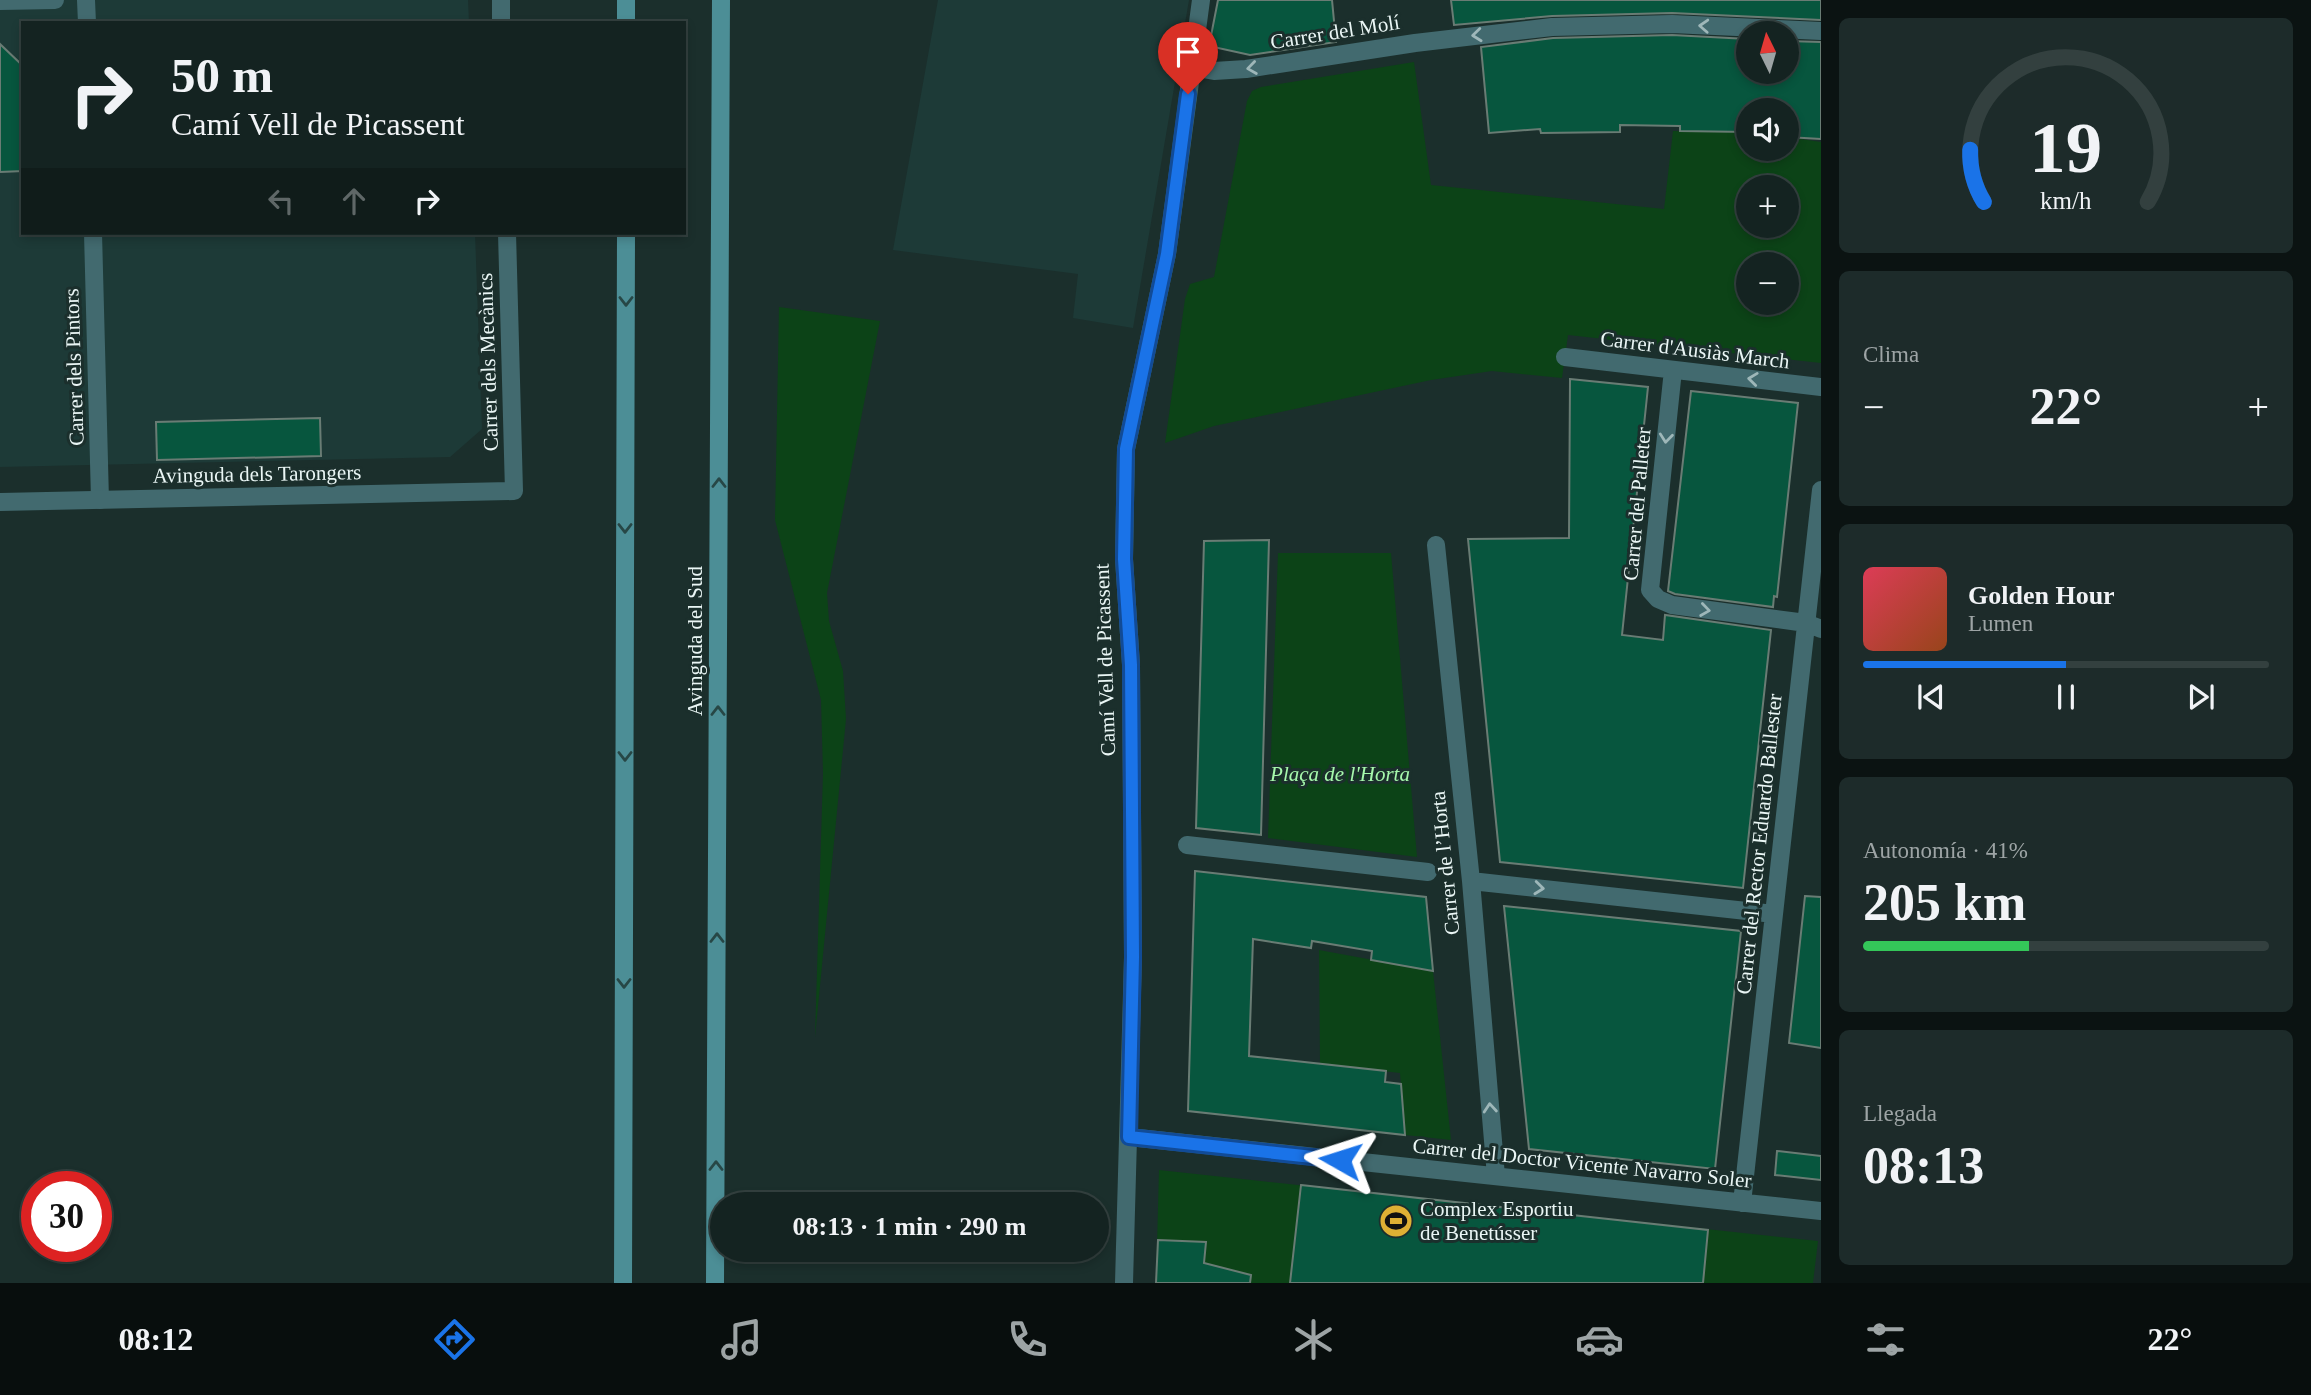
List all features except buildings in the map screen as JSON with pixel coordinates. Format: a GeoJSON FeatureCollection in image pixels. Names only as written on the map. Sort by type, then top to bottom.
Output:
{"type":"FeatureCollection","features":[{"type":"Feature","properties":{"kind":"main road"},"geometry":{"type":"LineString","coordinates":[[626,0],[626,21]]}},
{"type":"Feature","properties":{"kind":"main road","name":"Avinguda del Sud"},"geometry":{"type":"LineString","coordinates":[[715,1283],[721,0]]}},
{"type":"Feature","properties":{"kind":"main road"},"geometry":{"type":"LineString","coordinates":[[623,1283],[626,235]]}},
{"type":"Feature","properties":{"kind":"street"},"geometry":{"type":"LineString","coordinates":[[0,1],[55,0]]}},
{"type":"Feature","properties":{"kind":"street"},"geometry":{"type":"LineString","coordinates":[[86,0],[87,21]]}},
{"type":"Feature","properties":{"kind":"street"},"geometry":{"type":"LineString","coordinates":[[501,0],[501,21]]}},
{"type":"Feature","properties":{"kind":"street","name":"Camí Vell de Picassent"},"geometry":{"type":"LineString","coordinates":[[1124,1283],[1133,944],[1131,665],[1124,559],[1126,449],[1167,254],[1201,0]]}},
{"type":"Feature","properties":{"kind":"street","name":"Carrer del Molí"},"geometry":{"type":"LineString","coordinates":[[1192,67],[1214,71],[1246,69],[1415,43],[1552,27],[1672,24],[1821,30]]}},
{"type":"Feature","properties":{"kind":"street","name":"Carrer dels Pintors"},"geometry":{"type":"LineString","coordinates":[[93,235],[100,500]]}},
{"type":"Feature","properties":{"kind":"street","name":"Carrer dels Mecànics"},"geometry":{"type":"LineString","coordinates":[[507,235],[514,491]]}},
{"type":"Feature","properties":{"kind":"street","name":"Carrer d'Ausiàs March"},"geometry":{"type":"LineString","coordinates":[[1565,357],[1821,387]]}},
{"type":"Feature","properties":{"kind":"street","name":"Carrer del Palleter"},"geometry":{"type":"LineString","coordinates":[[1674,370],[1650,590],[1658,599],[1672,605],[1814,626]]}},
{"type":"Feature","properties":{"kind":"street","name":"Carrer del Rector Eduardo Ballester"},"geometry":{"type":"LineString","coordinates":[[1742,1203],[1774,914],[1814,626],[1821,490]]}},
{"type":"Feature","properties":{"kind":"street","name":"Avinguda dels Tarongers"},"geometry":{"type":"LineString","coordinates":[[0,502],[514,491]]}},
{"type":"Feature","properties":{"kind":"street","name":"Carrer de l’Horta"},"geometry":{"type":"LineString","coordinates":[[1436,545],[1471,881],[1496,1177]]}},
{"type":"Feature","properties":{"kind":"street"},"geometry":{"type":"LineString","coordinates":[[1187,845],[1428,872]]}},
{"type":"Feature","properties":{"kind":"street"},"geometry":{"type":"LineString","coordinates":[[1471,881],[1774,914]]}},
{"type":"Feature","properties":{"kind":"street","name":"Carrer del Doctor Vicente Navarro Soler"},"geometry":{"type":"LineString","coordinates":[[1129,1137],[1821,1211]]}},
{"type":"Feature","properties":{"kind":"shaded area"},"geometry":{"type":"Polygon","coordinates":[[[0,0],[468,0],[469,21],[21,21],[21,235],[475,235],[482,429],[450,457],[0,467],[0,0]]]}},
{"type":"Feature","properties":{"kind":"shaded area"},"geometry":{"type":"Polygon","coordinates":[[[938,0],[1189,0],[1133,328],[1073,318],[1078,274],[893,250],[938,0]]]}},
{"type":"Feature","properties":{"kind":"green space"},"geometry":{"type":"Polygon","coordinates":[[[1414,62],[1431,185],[1664,209],[1673,131],[1736,132],[1736,161],[1799,161],[1799,139],[1821,142],[1821,363],[1568,335],[1562,378],[1492,371],[1431,380],[1214,426],[1165,443],[1185,299],[1190,284],[1214,277],[1247,101],[1252,91],[1261,87],[1414,62]]]}},
{"type":"Feature","properties":{"kind":"green space"},"geometry":{"type":"Polygon","coordinates":[[[779,307],[880,321],[827,593],[829,621],[843,671],[846,719],[815,1037],[823,773],[821,700],[775,520],[779,307]]]}},
{"type":"Feature","properties":{"kind":"green space","name":"Plaça de l'Horta"},"geometry":{"type":"Polygon","coordinates":[[[1278,553],[1391,553],[1417,857],[1268,838],[1278,553]]]}},
{"type":"Feature","properties":{"kind":"green space"},"geometry":{"type":"Polygon","coordinates":[[[1319,950],[1433,971],[1451,1140],[1405,1135],[1400,1073],[1320,1064],[1319,950]]]}},
{"type":"Feature","properties":{"kind":"green space","name":"Complex Esportiu de Benetússer"},"geometry":{"type":"Polygon","coordinates":[[[1159,1170],[1818,1241],[1813,1283],[1156,1283],[1159,1170]]]}},
{"type":"Feature","properties":{"kind":"place","name":"Complex Esportiu de Benetússer"},"geometry":{"type":"Point","coordinates":[1396,1221]}},
{"type":"Feature","properties":{"kind":"route"},"geometry":{"type":"LineString","coordinates":[[1188,94],[1167,254],[1126,449],[1124,559],[1131,665],[1133,957],[1129,1137],[1340,1160]]}}]}
